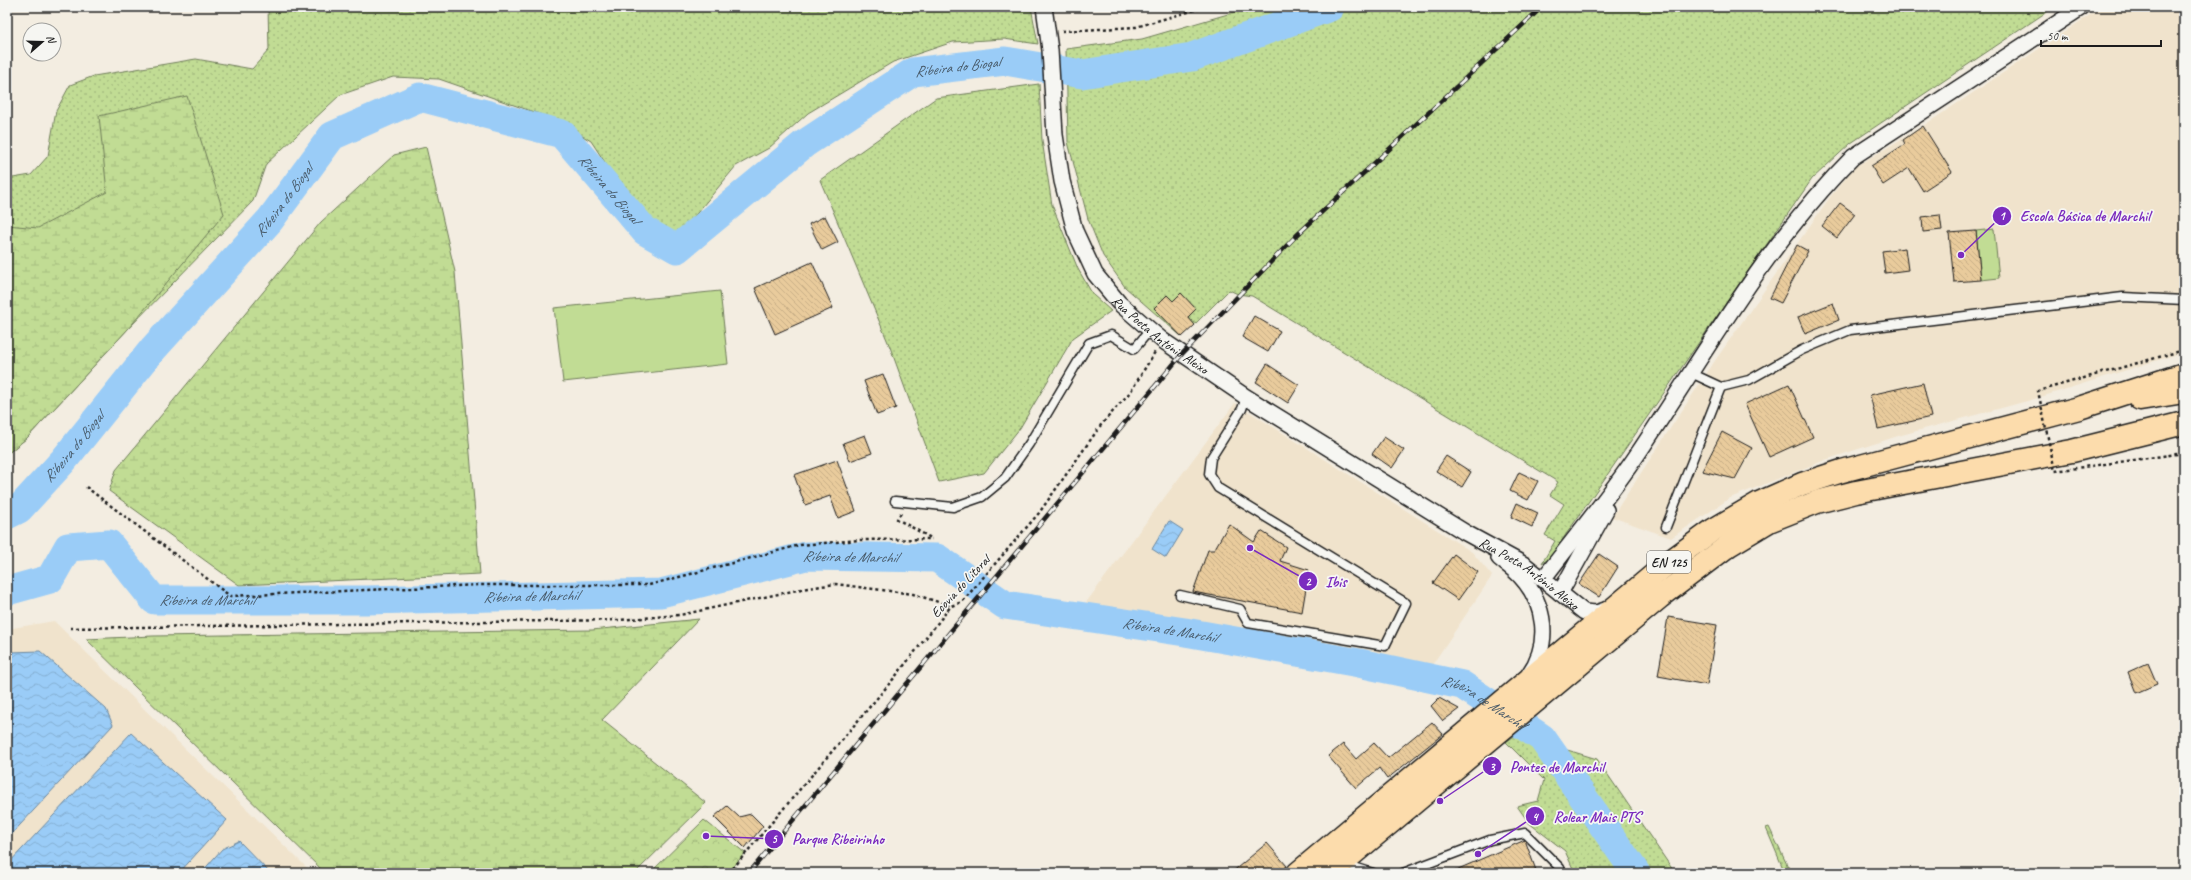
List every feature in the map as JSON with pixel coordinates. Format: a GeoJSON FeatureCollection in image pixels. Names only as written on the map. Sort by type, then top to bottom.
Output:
{"type":"FeatureCollection","features":[{"type":"Feature","properties":{"kind":"main road"},"geometry":{"type":"LineString","coordinates":[[2079,408],[2178,374]]}},
{"type":"Feature","properties":{"kind":"main road"},"geometry":{"type":"LineString","coordinates":[[2079,408],[2184,392]]}},
{"type":"Feature","properties":{"kind":"main road","name":"EN 125"},"geometry":{"type":"LineString","coordinates":[[1524,696],[1615,607],[1668,563],[1713,530],[1759,503],[1802,484],[1842,471],[2079,408]]}},
{"type":"Feature","properties":{"kind":"main road"},"geometry":{"type":"LineString","coordinates":[[1298,873],[1482,731],[1524,696],[1729,545],[1769,521],[1817,502],[1856,492],[2072,451],[2184,423]]}},
{"type":"Feature","properties":{"kind":"main road"},"geometry":{"type":"LineString","coordinates":[[2072,451],[2184,439]]}},
{"type":"Feature","properties":{"kind":"main road"},"geometry":{"type":"LineString","coordinates":[[1336,868],[1482,731]]}},
{"type":"Feature","properties":{"kind":"street","name":"Rua Poeta António Aleixo"},"geometry":{"type":"LineString","coordinates":[[1044,7],[1050,50],[1055,135],[1061,173],[1075,231],[1095,274],[1119,303],[1162,340],[1246,397],[1466,533],[1525,565],[1544,578],[1584,612],[1596,613],[1615,607]]}},
{"type":"Feature","properties":{"kind":"street"},"geometry":{"type":"LineString","coordinates":[[1544,578],[1635,457],[1786,233],[1823,187],[1853,157],[2082,7]]}},
{"type":"Feature","properties":{"kind":"street"},"geometry":{"type":"LineString","coordinates":[[1560,593],[1635,457]]}},
{"type":"Feature","properties":{"kind":"street","name":"Rua Poeta António Aleixo"},"geometry":{"type":"LineString","coordinates":[[1466,533],[1520,576],[1533,594],[1542,614],[1544,630],[1543,646],[1524,696]]}},
{"type":"Feature","properties":{"kind":"lane"},"geometry":{"type":"LineString","coordinates":[[1691,373],[1721,387],[1749,380],[1802,350],[1850,330],[2123,297],[2184,300]]}},
{"type":"Feature","properties":{"kind":"lane"},"geometry":{"type":"LineString","coordinates":[[895,501],[953,507],[982,497],[1005,478],[1013,467],[1033,437],[1089,343],[1111,335],[1134,349],[1150,330]]}},
{"type":"Feature","properties":{"kind":"lane"},"geometry":{"type":"LineString","coordinates":[[1666,527],[1721,387]]}},
{"type":"Feature","properties":{"kind":"lane"},"geometry":{"type":"LineString","coordinates":[[1180,595],[1240,609],[1248,623],[1385,646],[1406,603],[1218,488],[1209,474],[1211,458],[1242,409],[1246,397]]}},
{"type":"Feature","properties":{"kind":"lane"},"geometry":{"type":"LineString","coordinates":[[1403,873],[1490,840],[1525,833],[1560,868]]}},
{"type":"Feature","properties":{"kind":"lane"},"geometry":{"type":"LineString","coordinates":[[1336,868],[1373,873]]}},
{"type":"Feature","properties":{"kind":"path"},"geometry":{"type":"LineString","coordinates":[[1048,32],[1136,27],[1205,7]]}},
{"type":"Feature","properties":{"kind":"path","name":"Ecovia do Litoral"},"geometry":{"type":"LineString","coordinates":[[729,873],[860,720],[951,606],[962,602],[1038,513],[1101,425],[1130,391],[1162,340]]}},
{"type":"Feature","properties":{"kind":"path"},"geometry":{"type":"LineString","coordinates":[[2184,350],[2038,391],[2055,471],[2184,453]]}},
{"type":"Feature","properties":{"kind":"path"},"geometry":{"type":"LineString","coordinates":[[86,487],[230,596],[479,585],[649,585],[800,545],[861,540],[932,538],[897,519],[907,503]]}},
{"type":"Feature","properties":{"kind":"path"},"geometry":{"type":"LineString","coordinates":[[70,628],[619,620],[680,615],[802,588],[835,584],[913,594],[951,606]]}},
{"type":"Feature","properties":{"kind":"shaded area"},"geometry":{"type":"Polygon","coordinates":[[[2102,7],[2184,7],[2184,352],[2031,400],[1898,436],[1825,460],[1730,498],[1671,538],[1612,517],[1712,365],[1830,197],[1855,167],[1923,126],[2102,7]]]}},
{"type":"Feature","properties":{"kind":"shaded area"},"geometry":{"type":"Polygon","coordinates":[[[1235,403],[1472,552],[1492,576],[1432,665],[1082,608],[1235,403]]]}},
{"type":"Feature","properties":{"kind":"shaded area"},"geometry":{"type":"Polygon","coordinates":[[[54,621],[312,873],[7,873],[7,629],[54,621]]]}},
{"type":"Feature","properties":{"kind":"green space"},"geometry":{"type":"Polygon","coordinates":[[[268,7],[1031,7],[1038,44],[1004,39],[953,42],[893,62],[808,113],[769,148],[736,166],[678,236],[665,232],[629,199],[591,141],[554,119],[439,79],[393,77],[340,95],[266,164],[253,201],[128,329],[27,438],[7,454],[7,179],[31,175],[48,156],[56,111],[70,85],[94,76],[196,59],[252,69],[269,50],[268,7]]]}},
{"type":"Feature","properties":{"kind":"green space"},"geometry":{"type":"Polygon","coordinates":[[[1252,7],[2054,7],[1851,143],[1812,179],[1549,559],[1542,563],[1555,541],[1545,535],[1564,504],[1550,495],[1558,482],[1252,296],[1238,294],[1229,290],[1182,337],[1125,287],[1103,256],[1088,219],[1068,142],[1066,49],[1142,39],[1252,7]]]}},
{"type":"Feature","properties":{"kind":"green space"},"geometry":{"type":"Polygon","coordinates":[[[1039,84],[1042,140],[1052,205],[1078,269],[1093,295],[1111,311],[1073,338],[1020,428],[984,473],[939,482],[890,347],[820,180],[936,98],[1039,84]]]}},
{"type":"Feature","properties":{"kind":"green space"},"geometry":{"type":"Polygon","coordinates":[[[187,96],[224,214],[128,329],[27,438],[7,454],[7,225],[38,228],[107,192],[99,116],[187,96]]]}},
{"type":"Feature","properties":{"kind":"green space"},"geometry":{"type":"Polygon","coordinates":[[[426,147],[455,272],[480,574],[239,585],[109,491],[116,470],[321,222],[394,155],[426,147]]]}},
{"type":"Feature","properties":{"kind":"green space"},"geometry":{"type":"Polygon","coordinates":[[[1994,229],[1999,278],[1981,280],[1976,231],[1994,229]]]}},
{"type":"Feature","properties":{"kind":"green space"},"geometry":{"type":"Polygon","coordinates":[[[720,291],[728,364],[563,382],[554,308],[720,291]]]}},
{"type":"Feature","properties":{"kind":"green space"},"geometry":{"type":"Polygon","coordinates":[[[699,619],[602,720],[706,803],[635,873],[325,873],[86,639],[153,636],[592,630],[699,619]]]}},
{"type":"Feature","properties":{"kind":"green space"},"geometry":{"type":"Polygon","coordinates":[[[1536,720],[1564,749],[1597,759],[1675,873],[1575,873],[1565,851],[1529,823],[1517,806],[1538,801],[1544,780],[1506,742],[1536,720]]]}},
{"type":"Feature","properties":{"kind":"green space"},"geometry":{"type":"Polygon","coordinates":[[[704,820],[745,853],[728,873],[650,873],[704,820]]]}},
{"type":"Feature","properties":{"kind":"green space"},"geometry":{"type":"Polygon","coordinates":[[[1769,827],[1791,873],[1785,873],[1766,828],[1769,827]]]}},
{"type":"Feature","properties":{"kind":"water"},"geometry":{"type":"Polygon","coordinates":[[[1169,521],[1183,530],[1166,558],[1152,549],[1169,521]]]}},
{"type":"Feature","properties":{"kind":"water"},"geometry":{"type":"Polygon","coordinates":[[[40,651],[106,709],[113,725],[7,839],[7,657],[11,652],[40,651]]]}},
{"type":"Feature","properties":{"kind":"water"},"geometry":{"type":"Polygon","coordinates":[[[131,733],[227,820],[179,873],[7,873],[7,865],[131,733]]]}},
{"type":"Feature","properties":{"kind":"water"},"geometry":{"type":"Polygon","coordinates":[[[239,841],[270,873],[201,873],[222,849],[239,841]]]}},
{"type":"Feature","properties":{"kind":"building"},"geometry":{"type":"Polygon","coordinates":[[[1923,126],[1952,172],[1923,191],[1909,168],[1883,185],[1871,166],[1905,144],[1903,140],[1923,126]]]}},
{"type":"Feature","properties":{"kind":"building"},"geometry":{"type":"Polygon","coordinates":[[[1840,203],[1855,214],[1837,238],[1822,226],[1840,203]]]}},
{"type":"Feature","properties":{"kind":"building"},"geometry":{"type":"Polygon","coordinates":[[[1940,215],[1942,230],[1923,232],[1922,217],[1940,215]]]}},
{"type":"Feature","properties":{"kind":"building"},"geometry":{"type":"Polygon","coordinates":[[[825,216],[838,242],[822,250],[809,224],[825,216]]]}},
{"type":"Feature","properties":{"kind":"building"},"geometry":{"type":"Polygon","coordinates":[[[1976,231],[1981,280],[1954,282],[1949,233],[1976,231]]]}},
{"type":"Feature","properties":{"kind":"building"},"geometry":{"type":"Polygon","coordinates":[[[1797,245],[1808,251],[1781,303],[1770,298],[1797,245]]]}},
{"type":"Feature","properties":{"kind":"building"},"geometry":{"type":"Polygon","coordinates":[[[1905,248],[1908,270],[1885,273],[1882,251],[1905,248]]]}},
{"type":"Feature","properties":{"kind":"building"},"geometry":{"type":"Polygon","coordinates":[[[812,262],[833,308],[775,334],[755,288],[812,262]]]}},
{"type":"Feature","properties":{"kind":"building"},"geometry":{"type":"Polygon","coordinates":[[[1181,293],[1196,309],[1188,317],[1195,325],[1182,337],[1154,308],[1167,295],[1173,301],[1181,293]]]}},
{"type":"Feature","properties":{"kind":"building"},"geometry":{"type":"Polygon","coordinates":[[[1833,303],[1839,320],[1805,334],[1798,317],[1833,303]]]}},
{"type":"Feature","properties":{"kind":"building"},"geometry":{"type":"Polygon","coordinates":[[[1254,316],[1280,331],[1268,352],[1242,337],[1254,316]]]}},
{"type":"Feature","properties":{"kind":"building"},"geometry":{"type":"Polygon","coordinates":[[[1267,364],[1299,385],[1288,403],[1256,382],[1267,364]]]}},
{"type":"Feature","properties":{"kind":"building"},"geometry":{"type":"Polygon","coordinates":[[[883,374],[896,408],[877,415],[864,381],[883,374]]]}},
{"type":"Feature","properties":{"kind":"building"},"geometry":{"type":"Polygon","coordinates":[[[1923,383],[1931,417],[1878,429],[1870,395],[1923,383]]]}},
{"type":"Feature","properties":{"kind":"building"},"geometry":{"type":"Polygon","coordinates":[[[1789,384],[1813,437],[1769,457],[1745,404],[1789,384]]]}},
{"type":"Feature","properties":{"kind":"building"},"geometry":{"type":"Polygon","coordinates":[[[1722,432],[1752,448],[1735,479],[1702,471],[1722,432]]]}},
{"type":"Feature","properties":{"kind":"building"},"geometry":{"type":"Polygon","coordinates":[[[865,435],[872,453],[850,461],[843,443],[865,435]]]}},
{"type":"Feature","properties":{"kind":"building"},"geometry":{"type":"Polygon","coordinates":[[[1384,437],[1404,450],[1392,468],[1372,454],[1384,437]]]}},
{"type":"Feature","properties":{"kind":"building"},"geometry":{"type":"Polygon","coordinates":[[[1446,456],[1471,472],[1462,487],[1436,471],[1446,456]]]}},
{"type":"Feature","properties":{"kind":"building"},"geometry":{"type":"Polygon","coordinates":[[[837,460],[856,511],[838,518],[830,496],[805,505],[794,475],[837,460]]]}},
{"type":"Feature","properties":{"kind":"building"},"geometry":{"type":"Polygon","coordinates":[[[1519,472],[1538,481],[1528,500],[1510,491],[1519,472]]]}},
{"type":"Feature","properties":{"kind":"building"},"geometry":{"type":"Polygon","coordinates":[[[1517,503],[1538,513],[1532,527],[1511,517],[1517,503]]]}},
{"type":"Feature","properties":{"kind":"building"},"geometry":{"type":"Polygon","coordinates":[[[1229,524],[1254,542],[1261,531],[1286,547],[1280,561],[1309,570],[1302,612],[1193,592],[1208,550],[1214,550],[1229,524]]]}},
{"type":"Feature","properties":{"kind":"building"},"geometry":{"type":"Polygon","coordinates":[[[1454,554],[1478,572],[1458,600],[1433,583],[1454,554]]]}},
{"type":"Feature","properties":{"kind":"building"},"geometry":{"type":"Polygon","coordinates":[[[1599,554],[1618,567],[1599,597],[1579,584],[1599,554]]]}},
{"type":"Feature","properties":{"kind":"building"},"geometry":{"type":"Polygon","coordinates":[[[1668,617],[1717,625],[1707,685],[1658,676],[1668,617]]]}},
{"type":"Feature","properties":{"kind":"building"},"geometry":{"type":"Polygon","coordinates":[[[2148,663],[2157,684],[2136,693],[2128,672],[2148,663]]]}},
{"type":"Feature","properties":{"kind":"building"},"geometry":{"type":"Polygon","coordinates":[[[1439,698],[1459,709],[1443,721],[1431,706],[1439,698]]]}},
{"type":"Feature","properties":{"kind":"building"},"geometry":{"type":"Polygon","coordinates":[[[1432,722],[1443,734],[1387,779],[1379,768],[1356,788],[1328,756],[1343,744],[1356,759],[1374,743],[1388,758],[1432,722]]]}},
{"type":"Feature","properties":{"kind":"building"},"geometry":{"type":"Polygon","coordinates":[[[727,806],[739,817],[751,814],[763,826],[745,848],[714,817],[727,806]]]}},
{"type":"Feature","properties":{"kind":"building"},"geometry":{"type":"Polygon","coordinates":[[[1525,840],[1537,873],[1449,873],[1525,840]]]}},
{"type":"Feature","properties":{"kind":"building"},"geometry":{"type":"Polygon","coordinates":[[[1267,843],[1287,866],[1278,873],[1231,873],[1267,843]]]}},
{"type":"Feature","properties":{"kind":"waterway","name":"Ribeira do Biogal"},"geometry":{"type":"LineString","coordinates":[[7,515],[19,509],[63,461],[153,349],[270,220],[332,136],[420,97],[562,134],[645,231],[677,249],[804,144],[913,72],[1005,61],[1082,74],[1192,57],[1330,7]]}},
{"type":"Feature","properties":{"kind":"waterway","name":"Ribeira de Marchil"},"geometry":{"type":"LineString","coordinates":[[7,591],[50,579],[68,547],[109,544],[154,600],[367,600],[661,593],[806,556],[937,558],[1005,605],[1185,632],[1359,663],[1462,685],[1542,738],[1636,873]]}},
{"type":"Feature","properties":{"kind":"railway"},"geometry":{"type":"LineString","coordinates":[[749,873],[1182,354],[1296,236],[1542,7]]}},
{"type":"Feature","properties":{"kind":"place","name":"Escola Básica de Marchil"},"geometry":{"type":"Point","coordinates":[1961,255]}},
{"type":"Feature","properties":{"kind":"place","name":"Ibis"},"geometry":{"type":"Point","coordinates":[1250,548]}},
{"type":"Feature","properties":{"kind":"place","name":"Pontes de Marchil"},"geometry":{"type":"Point","coordinates":[1440,801]}},
{"type":"Feature","properties":{"kind":"place","name":"Parque Ribeirinho"},"geometry":{"type":"Point","coordinates":[706,836]}},
{"type":"Feature","properties":{"kind":"place","name":"Rolear Mais PTS"},"geometry":{"type":"Point","coordinates":[1478,854]}}]}
